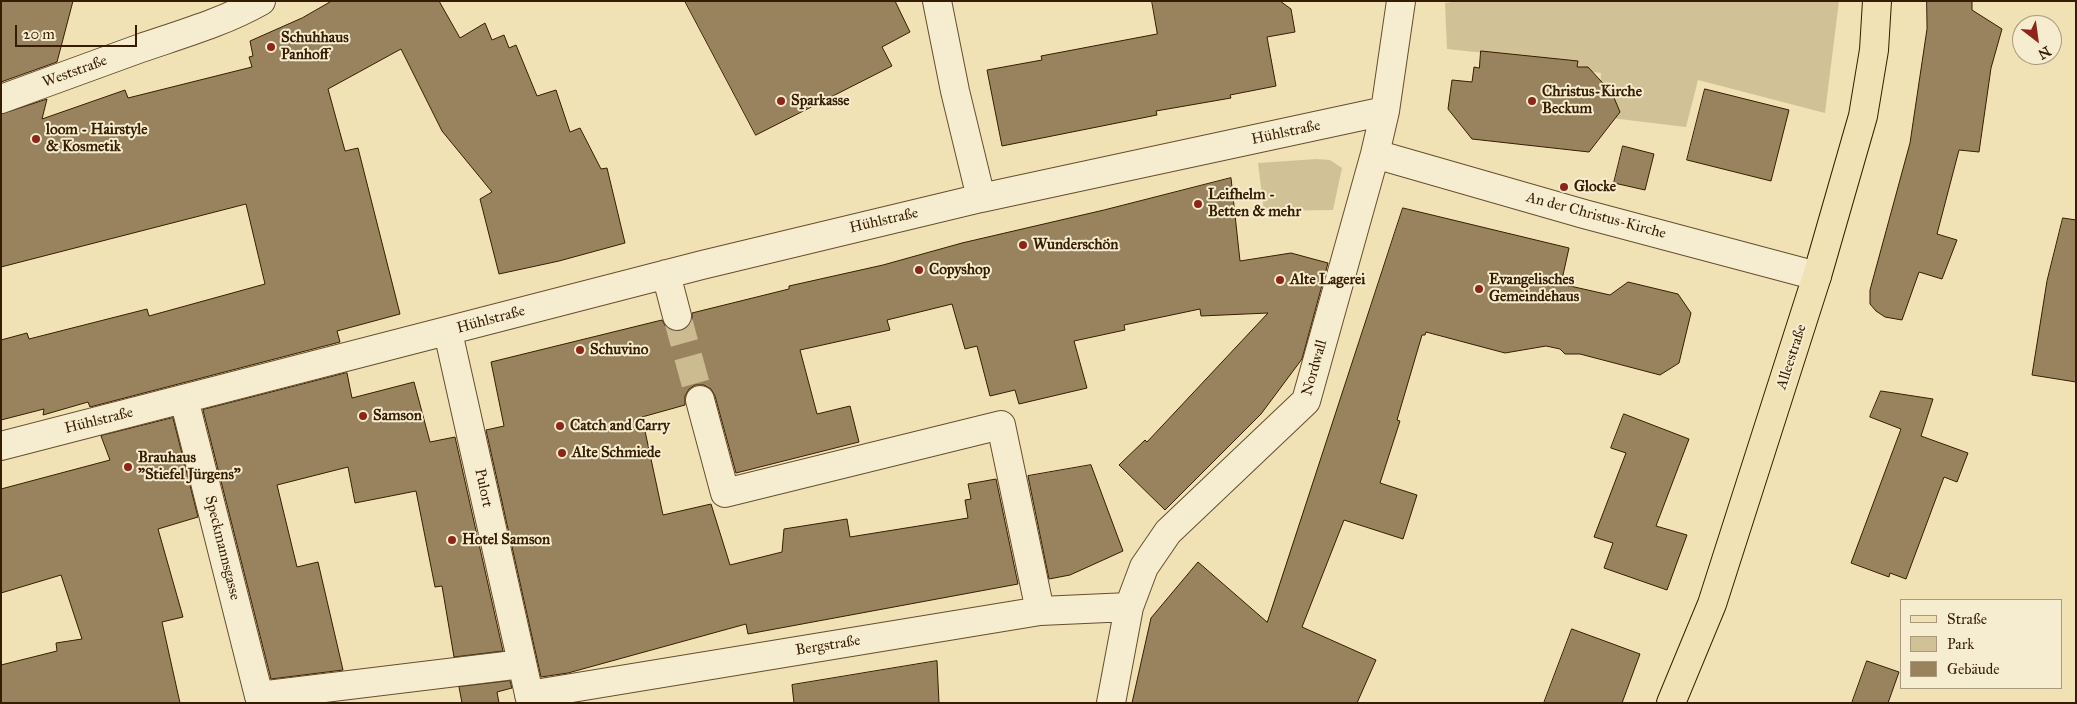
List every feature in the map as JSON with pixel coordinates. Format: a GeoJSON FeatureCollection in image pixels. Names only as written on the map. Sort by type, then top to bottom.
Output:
{"type":"FeatureCollection","features":[{"type":"Feature","properties":{"kind":"main road","name":"Alleestraße"},"geometry":{"type":"LineString","coordinates":[[1671,703],[1712,604],[1817,276],[1863,116],[1874,50],[1877,1]]}},
{"type":"Feature","properties":{"kind":"street","name":"Weststraße"},"geometry":{"type":"LineString","coordinates":[[1,99],[80,69],[238,14],[261,1]]}},
{"type":"Feature","properties":{"kind":"street"},"geometry":{"type":"LineString","coordinates":[[937,1],[955,92],[981,198]]}},
{"type":"Feature","properties":{"kind":"street","name":"Nordwall"},"geometry":{"type":"LineString","coordinates":[[1111,703],[1129,607],[1144,567],[1168,532],[1306,401],[1375,154],[1385,111],[1401,1]]}},
{"type":"Feature","properties":{"kind":"street","name":"Hühlstraße"},"geometry":{"type":"LineString","coordinates":[[1,446],[448,332],[666,274],[981,198],[1385,111]]}},
{"type":"Feature","properties":{"kind":"street","name":"An der Christus-Kirche"},"geometry":{"type":"LineString","coordinates":[[1375,154],[1584,214],[1817,276]]}},
{"type":"Feature","properties":{"kind":"street"},"geometry":{"type":"LineString","coordinates":[[666,274],[677,316]]}},
{"type":"Feature","properties":{"kind":"street","name":"Pulort"},"geometry":{"type":"LineString","coordinates":[[448,332],[530,699]]}},
{"type":"Feature","properties":{"kind":"street","name":"Speckmannsgasse"},"geometry":{"type":"LineString","coordinates":[[184,399],[260,700],[522,664]]}},
{"type":"Feature","properties":{"kind":"street"},"geometry":{"type":"LineString","coordinates":[[700,400],[725,493],[1001,425],[1040,611]]}},
{"type":"Feature","properties":{"kind":"street","name":"Bergstraße"},"geometry":{"type":"LineString","coordinates":[[530,699],[1040,611],[1129,607]]}},
{"type":"Feature","properties":{"kind":"green space"},"geometry":{"type":"Polygon","coordinates":[[[1459,1],[1839,1],[1825,113],[1698,80],[1686,127],[1611,118],[1600,87],[1601,73],[1578,70],[1578,63],[1447,49],[1445,3],[1459,1]]]}},
{"type":"Feature","properties":{"kind":"green space"},"geometry":{"type":"Polygon","coordinates":[[[1317,159],[1330,160],[1342,168],[1333,210],[1264,211],[1258,163],[1317,159]]]}},
{"type":"Feature","properties":{"kind":"building"},"geometry":{"type":"Polygon","coordinates":[[[1,1],[73,1],[57,62],[1,82],[1,1]]]}},
{"type":"Feature","properties":{"kind":"building"},"geometry":{"type":"Polygon","coordinates":[[[332,1],[439,1],[460,38],[485,23],[492,40],[504,35],[509,48],[516,45],[537,96],[556,90],[570,132],[580,128],[601,169],[607,168],[625,243],[559,261],[499,274],[480,199],[492,192],[442,131],[401,49],[328,89],[345,151],[358,148],[400,314],[337,331],[340,342],[90,407],[88,402],[43,415],[44,409],[1,420],[1,340],[27,333],[29,339],[147,309],[149,316],[265,284],[246,204],[1,267],[1,114],[47,99],[42,119],[125,90],[128,98],[252,67],[249,57],[253,56],[250,41],[302,18],[332,1]]]}},
{"type":"Feature","properties":{"kind":"building","name":"Sparkasse"},"geometry":{"type":"Polygon","coordinates":[[[685,1],[895,1],[910,32],[882,47],[892,66],[756,135],[685,1]]]}},
{"type":"Feature","properties":{"kind":"building"},"geometry":{"type":"Polygon","coordinates":[[[1152,1],[1280,1],[1291,9],[1295,32],[1267,37],[1276,86],[1230,95],[1231,98],[1156,111],[1157,115],[1002,146],[987,70],[1042,60],[1041,56],[1157,34],[1152,1]]]}},
{"type":"Feature","properties":{"kind":"building"},"geometry":{"type":"Polygon","coordinates":[[[1927,1],[1972,1],[1972,10],[2002,29],[1991,68],[1979,152],[1959,150],[1937,234],[1957,240],[1942,279],[1919,272],[1902,320],[1885,317],[1876,311],[1870,304],[1870,290],[1910,143],[1927,29],[1927,1]]]}},
{"type":"Feature","properties":{"kind":"building","name":"Christus-Kirche Beckum"},"geometry":{"type":"Polygon","coordinates":[[[1481,51],[1578,61],[1577,67],[1588,67],[1612,93],[1620,112],[1589,152],[1472,139],[1448,109],[1452,80],[1472,82],[1474,67],[1479,68],[1481,51]]]}},
{"type":"Feature","properties":{"kind":"building"},"geometry":{"type":"Polygon","coordinates":[[[1705,89],[1789,110],[1771,181],[1687,160],[1705,89]]]}},
{"type":"Feature","properties":{"kind":"building"},"geometry":{"type":"Polygon","coordinates":[[[1623,146],[1654,154],[1645,190],[1614,183],[1623,146]]]}},
{"type":"Feature","properties":{"kind":"building"},"geometry":{"type":"Polygon","coordinates":[[[1231,178],[1240,261],[1291,253],[1328,263],[1302,359],[1261,414],[1165,510],[1119,465],[1145,440],[1147,442],[1268,313],[1201,316],[1200,309],[1124,325],[1125,330],[1074,341],[1087,388],[1019,404],[1015,390],[990,396],[977,346],[965,349],[952,304],[887,320],[890,330],[800,350],[817,414],[850,406],[859,442],[736,473],[715,396],[711,389],[704,385],[695,385],[689,389],[685,396],[685,405],[642,417],[663,515],[711,504],[730,565],[782,552],[784,529],[847,519],[850,537],[968,518],[965,500],[971,499],[968,484],[996,479],[1018,584],[748,634],[746,624],[568,673],[541,677],[486,430],[504,426],[491,362],[662,320],[666,327],[673,331],[680,331],[688,327],[692,320],[692,313],[789,289],[789,286],[883,265],[962,243],[1231,178]]]}},
{"type":"Feature","properties":{"kind":"building"},"geometry":{"type":"Polygon","coordinates":[[[1403,208],[1569,248],[1561,284],[1610,295],[1628,282],[1678,294],[1691,313],[1679,363],[1660,375],[1580,354],[1565,354],[1560,349],[1546,346],[1505,353],[1426,332],[1425,335],[1422,335],[1397,420],[1400,421],[1380,483],[1417,495],[1403,539],[1344,520],[1302,627],[1376,660],[1357,703],[1132,703],[1151,618],[1198,562],[1267,622],[1403,208]]]}},
{"type":"Feature","properties":{"kind":"building"},"geometry":{"type":"Polygon","coordinates":[[[2063,218],[2076,220],[2076,382],[2032,375],[2047,281],[2063,218]]]}},
{"type":"Feature","properties":{"kind":"building"},"geometry":{"type":"Polygon","coordinates":[[[347,373],[352,398],[414,382],[430,442],[455,437],[503,651],[454,657],[442,586],[435,587],[416,491],[355,503],[348,467],[277,485],[297,567],[318,562],[343,670],[271,679],[203,410],[347,373]]]}},
{"type":"Feature","properties":{"kind":"building"},"geometry":{"type":"Polygon","coordinates":[[[1881,391],[1933,399],[1921,436],[1968,453],[1957,482],[1944,477],[1906,579],[1890,573],[1889,577],[1851,563],[1901,429],[1870,417],[1881,391]]]}},
{"type":"Feature","properties":{"kind":"building"},"geometry":{"type":"Polygon","coordinates":[[[1624,414],[1689,439],[1656,526],[1687,535],[1667,590],[1604,568],[1613,543],[1594,537],[1626,453],[1611,448],[1624,414]]]}},
{"type":"Feature","properties":{"kind":"building"},"geometry":{"type":"Polygon","coordinates":[[[173,418],[198,517],[158,529],[183,617],[162,622],[180,703],[1,703],[1,665],[57,651],[56,643],[82,639],[61,575],[1,593],[1,489],[110,460],[101,436],[173,418]]]}},
{"type":"Feature","properties":{"kind":"building"},"geometry":{"type":"Polygon","coordinates":[[[1091,465],[1123,551],[1070,575],[1049,579],[1028,476],[1091,465]]]}},
{"type":"Feature","properties":{"kind":"building"},"geometry":{"type":"Polygon","coordinates":[[[1572,629],[1640,654],[1622,703],[1544,703],[1572,629]]]}},
{"type":"Feature","properties":{"kind":"building"},"geometry":{"type":"Polygon","coordinates":[[[937,661],[939,703],[794,703],[792,685],[937,661]]]}},
{"type":"Feature","properties":{"kind":"building"},"geometry":{"type":"Polygon","coordinates":[[[1867,661],[1899,672],[1888,703],[1852,703],[1867,661]]]}},
{"type":"Feature","properties":{"kind":"building"},"geometry":{"type":"Polygon","coordinates":[[[510,681],[512,688],[497,692],[499,703],[462,703],[459,687],[510,681]]]}},
{"type":"Feature","properties":{"kind":"tunnel"},"geometry":{"type":"LineString","coordinates":[[677,316],[700,400]]}},
{"type":"Feature","properties":{"kind":"place","name":"Schuhhaus Panhoff"},"geometry":{"type":"Point","coordinates":[271,47]}},
{"type":"Feature","properties":{"kind":"place","name":"Sparkasse"},"geometry":{"type":"Point","coordinates":[781,101]}},
{"type":"Feature","properties":{"kind":"place","name":"Christus-Kirche Beckum"},"geometry":{"type":"Point","coordinates":[1532,101]}},
{"type":"Feature","properties":{"kind":"place","name":"loom - Hairstyle & Kosmetik"},"geometry":{"type":"Point","coordinates":[36,139]}},
{"type":"Feature","properties":{"kind":"place","name":"Glocke"},"geometry":{"type":"Point","coordinates":[1564,187]}},
{"type":"Feature","properties":{"kind":"place","name":"Leifhelm - Betten & mehr"},"geometry":{"type":"Point","coordinates":[1198,204]}},
{"type":"Feature","properties":{"kind":"place","name":"Wunderschön"},"geometry":{"type":"Point","coordinates":[1023,245]}},
{"type":"Feature","properties":{"kind":"place","name":"Copyshop"},"geometry":{"type":"Point","coordinates":[919,270]}},
{"type":"Feature","properties":{"kind":"place","name":"Alte Lagerei"},"geometry":{"type":"Point","coordinates":[1280,280]}},
{"type":"Feature","properties":{"kind":"place","name":"Evangelisches Gemeindehaus"},"geometry":{"type":"Point","coordinates":[1479,289]}},
{"type":"Feature","properties":{"kind":"place","name":"Schuvino"},"geometry":{"type":"Point","coordinates":[580,350]}},
{"type":"Feature","properties":{"kind":"place","name":"Samson"},"geometry":{"type":"Point","coordinates":[363,416]}},
{"type":"Feature","properties":{"kind":"place","name":"Catch and Carry"},"geometry":{"type":"Point","coordinates":[560,426]}},
{"type":"Feature","properties":{"kind":"place","name":"Alte Schmiede"},"geometry":{"type":"Point","coordinates":[562,453]}},
{"type":"Feature","properties":{"kind":"place","name":"Brauhaus \"Stiefel Jürgens\""},"geometry":{"type":"Point","coordinates":[128,467]}},
{"type":"Feature","properties":{"kind":"place","name":"Hotel Samson"},"geometry":{"type":"Point","coordinates":[452,540]}}]}
